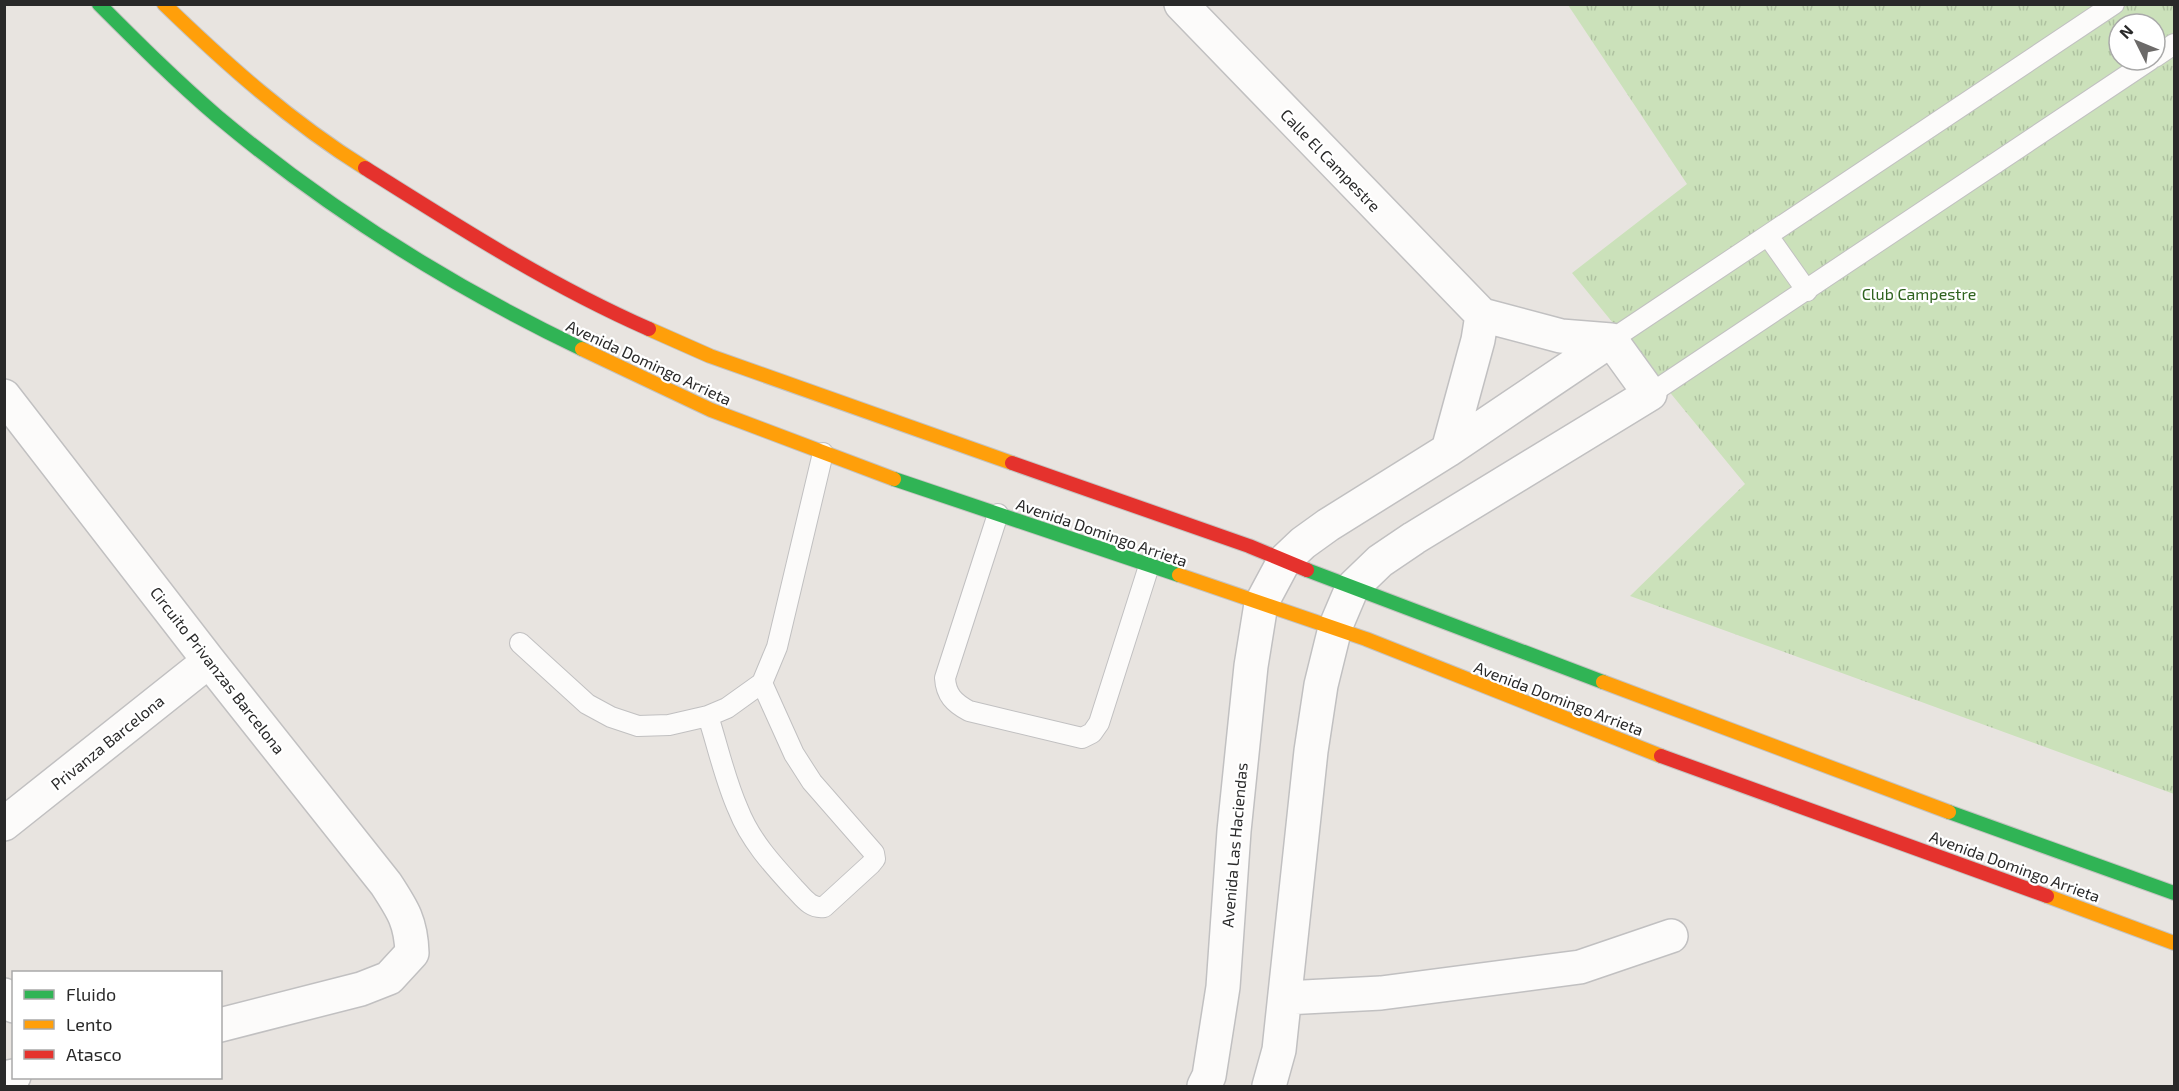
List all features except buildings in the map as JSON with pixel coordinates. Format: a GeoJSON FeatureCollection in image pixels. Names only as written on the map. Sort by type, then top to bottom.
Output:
{"type":"FeatureCollection","features":[{"type":"Feature","properties":{"kind":"main road","name":"Avenida Domingo Arrieta"},"geometry":{"type":"LineString","coordinates":[[99,4],[121,28],[222,120],[310,187],[405,251],[490,303],[589,354],[719,414],[936,495],[1335,628],[1602,734],[2175,943]]}},
{"type":"Feature","properties":{"kind":"main road","name":"Avenida Domingo Arrieta"},"geometry":{"type":"LineString","coordinates":[[164,4],[218,56],[265,96],[348,158],[493,249],[606,310],[710,356],[1249,546],[1352,588],[2073,858],[2175,893]]}},
{"type":"Feature","properties":{"kind":"street","name":"Calle El Campestre"},"geometry":{"type":"LineString","coordinates":[[1181,4],[1482,315]]}},
{"type":"Feature","properties":{"kind":"street"},"geometry":{"type":"LineString","coordinates":[[1269,1086],[1279,1050],[1311,751],[1321,686],[1335,628],[1352,588],[1380,561],[1414,538],[1650,394],[1611,340],[1561,336],[1482,315],[1478,340],[1448,450]]}},
{"type":"Feature","properties":{"kind":"street","name":"Avenida Las Haciendas"},"geometry":{"type":"LineString","coordinates":[[1204,1086],[1209,1076],[1222,987],[1240,766],[1251,666],[1261,604],[1284,561],[1303,543],[1328,525],[1448,450],[1611,340]]}},
{"type":"Feature","properties":{"kind":"street","name":"Circuito Privanzas Barcelona"},"geometry":{"type":"LineString","coordinates":[[4,396],[386,884],[411,930],[411,953],[389,978],[361,989],[222,1024]]}},
{"type":"Feature","properties":{"kind":"street","name":"Privanza Barcelona"},"geometry":{"type":"LineString","coordinates":[[4,824],[209,660]]}},
{"type":"Feature","properties":{"kind":"street"},"geometry":{"type":"LineString","coordinates":[[1285,998],[1381,993],[1580,967],[1671,936]]}},
{"type":"Feature","properties":{"kind":"lane"},"geometry":{"type":"LineString","coordinates":[[1611,340],[2114,4]]}},
{"type":"Feature","properties":{"kind":"lane"},"geometry":{"type":"LineString","coordinates":[[1650,394],[2133,72]]}},
{"type":"Feature","properties":{"kind":"lane"},"geometry":{"type":"LineString","coordinates":[[1768,236],[1807,291]]}},
{"type":"Feature","properties":{"kind":"lane"},"geometry":{"type":"LineString","coordinates":[[520,643],[587,704],[611,717],[639,726],[669,725],[708,716],[727,708],[762,683],[777,647],[824,453]]}},
{"type":"Feature","properties":{"kind":"lane"},"geometry":{"type":"LineString","coordinates":[[998,514],[945,678],[945,688],[949,696],[969,711],[1082,738],[1092,733],[1099,723],[1149,566]]}},
{"type":"Feature","properties":{"kind":"lane"},"geometry":{"type":"LineString","coordinates":[[708,716],[737,809],[751,836],[770,861],[807,901],[818,908],[824,907],[871,864],[875,859],[874,853],[812,782],[794,754],[762,683]]}},
{"type":"Feature","properties":{"kind":"green space","name":"Club Campestre"},"geometry":{"type":"Polygon","coordinates":[[[1568,5],[2174,5],[2174,794],[1630,596],[1745,484],[1572,273],[1687,184],[1568,5]]]}},
{"type":"Feature","properties":{"kind":"traffic: fast"},"geometry":{"type":"LineString","coordinates":[[99,4],[202,103],[303,183],[439,273],[582,349]]}},
{"type":"Feature","properties":{"kind":"traffic: fast"},"geometry":{"type":"LineString","coordinates":[[894,479],[1179,575]]}},
{"type":"Feature","properties":{"kind":"traffic: fast"},"geometry":{"type":"LineString","coordinates":[[1307,570],[1603,682]]}},
{"type":"Feature","properties":{"kind":"traffic: fast"},"geometry":{"type":"LineString","coordinates":[[1949,812],[2174,893]]}},
{"type":"Feature","properties":{"kind":"traffic: slow"},"geometry":{"type":"LineString","coordinates":[[164,4],[285,112],[365,168]]}},
{"type":"Feature","properties":{"kind":"traffic: slow"},"geometry":{"type":"LineString","coordinates":[[649,329],[710,356],[1012,463]]}},
{"type":"Feature","properties":{"kind":"traffic: slow"},"geometry":{"type":"LineString","coordinates":[[582,349],[711,410],[894,479]]}},
{"type":"Feature","properties":{"kind":"traffic: slow"},"geometry":{"type":"LineString","coordinates":[[1179,575],[1366,639],[1661,756]]}},
{"type":"Feature","properties":{"kind":"traffic: slow"},"geometry":{"type":"LineString","coordinates":[[1603,682],[1949,812]]}},
{"type":"Feature","properties":{"kind":"traffic: slow"},"geometry":{"type":"LineString","coordinates":[[2047,896],[2174,943]]}},
{"type":"Feature","properties":{"kind":"traffic: jam"},"geometry":{"type":"LineString","coordinates":[[365,168],[539,274],[649,329]]}},
{"type":"Feature","properties":{"kind":"traffic: jam"},"geometry":{"type":"LineString","coordinates":[[1012,463],[1249,546],[1307,570]]}},
{"type":"Feature","properties":{"kind":"traffic: jam"},"geometry":{"type":"LineString","coordinates":[[1661,756],[2047,896]]}}]}
